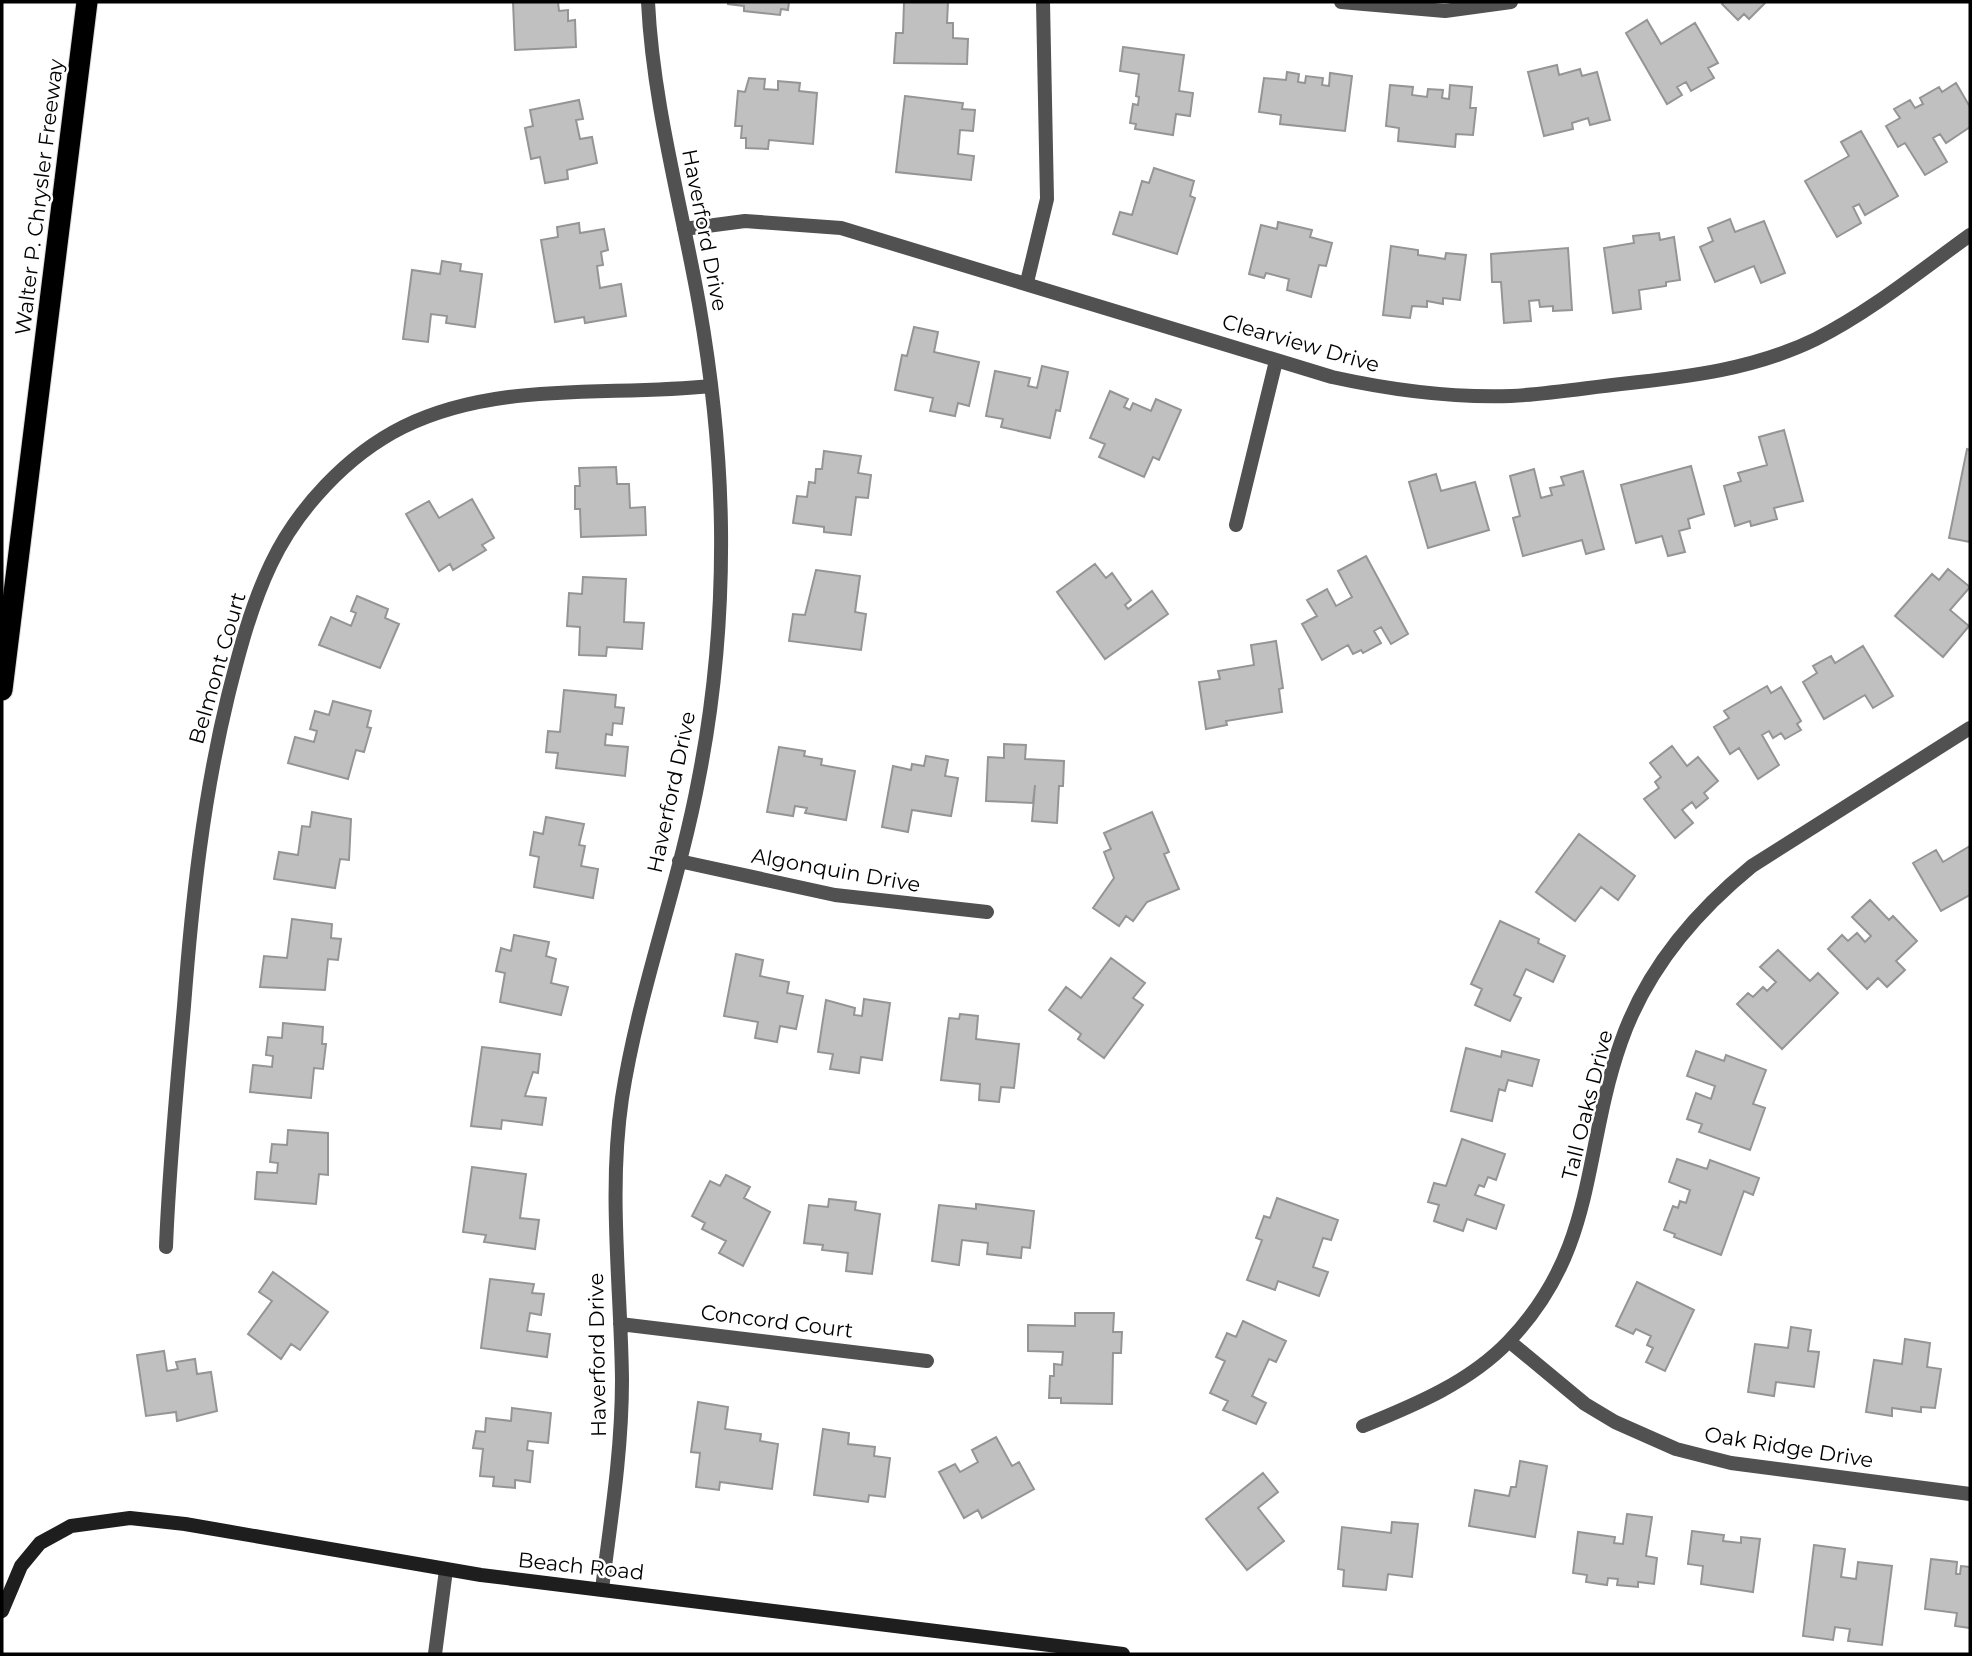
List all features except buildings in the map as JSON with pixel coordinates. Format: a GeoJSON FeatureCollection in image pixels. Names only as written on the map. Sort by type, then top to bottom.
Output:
{"type":"FeatureCollection","features":[{"type":"Feature","properties":{"kind":"highway","name":"Walter P. Chrysler Freeway"},"geometry":{"type":"LineString","coordinates":[[2,690],[88,2]]}},
{"type":"Feature","properties":{"kind":"street","name":"Haverford Drive"},"geometry":{"type":"LineString","coordinates":[[602,1589],[619,1452],[620,1324],[614,1223],[622,1101],[636,1022],[679,861],[701,765],[714,677],[720,606],[721,527],[711,386],[658,100],[648,2]]}},
{"type":"Feature","properties":{"kind":"street"},"geometry":{"type":"LineString","coordinates":[[1027,282],[1048,199],[1043,2]]}},
{"type":"Feature","properties":{"kind":"street"},"geometry":{"type":"LineString","coordinates":[[1341,2],[1445,11],[1511,2]]}},
{"type":"Feature","properties":{"kind":"street","name":"Clearview Drive"},"geometry":{"type":"LineString","coordinates":[[684,229],[745,221],[831,226],[1027,282],[1332,377],[1392,389],[1478,396],[1542,393],[1714,373],[1815,340],[1867,308],[1970,235]]}},
{"type":"Feature","properties":{"kind":"street"},"geometry":{"type":"LineString","coordinates":[[1236,525],[1276,361]]}},
{"type":"Feature","properties":{"kind":"street","name":"Belmont Court"},"geometry":{"type":"LineString","coordinates":[[166,1247],[195,876],[207,790],[245,632],[271,564],[286,538],[309,505],[355,460],[400,429],[457,406],[522,395],[711,386]]}},
{"type":"Feature","properties":{"kind":"street","name":"Tall Oaks Drive"},"geometry":{"type":"LineString","coordinates":[[1363,1426],[1435,1395],[1509,1341],[1546,1293],[1572,1243],[1621,1042],[1647,984],[1681,934],[1723,889],[1752,866],[1970,728]]}},
{"type":"Feature","properties":{"kind":"street","name":"Algonquin Drive"},"geometry":{"type":"LineString","coordinates":[[679,861],[849,897],[988,912]]}},
{"type":"Feature","properties":{"kind":"street","name":"Concord Court"},"geometry":{"type":"LineString","coordinates":[[620,1324],[927,1361]]}},
{"type":"Feature","properties":{"kind":"street","name":"Oak Ridge Drive"},"geometry":{"type":"LineString","coordinates":[[1509,1341],[1585,1404],[1615,1422],[1676,1449],[1731,1463],[1970,1494]]}},
{"type":"Feature","properties":{"kind":"street","name":"Beach Road"},"geometry":{"type":"LineString","coordinates":[[2,1611],[21,1566],[40,1544],[71,1526],[130,1518],[185,1524],[446,1570],[1123,1654]]}},
{"type":"Feature","properties":{"kind":"street"},"geometry":{"type":"LineString","coordinates":[[435,1654],[446,1570]]}}]}
